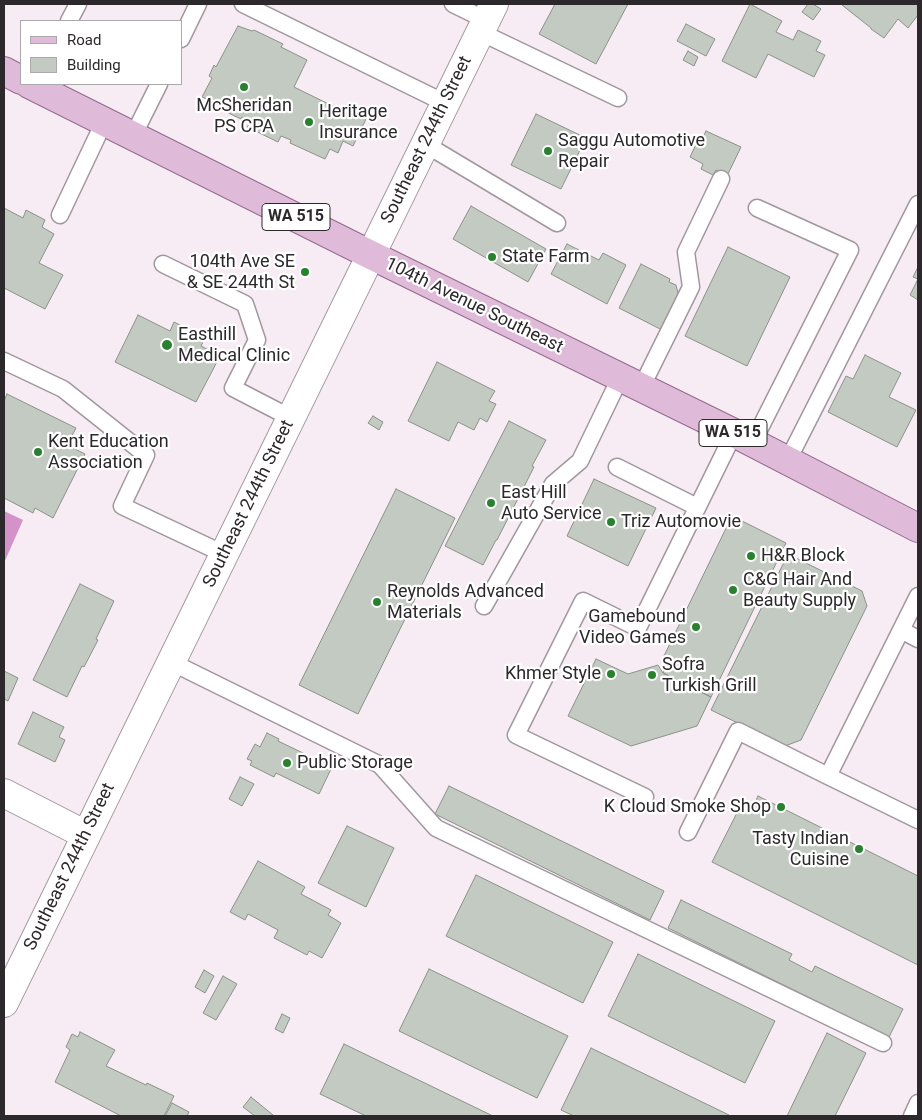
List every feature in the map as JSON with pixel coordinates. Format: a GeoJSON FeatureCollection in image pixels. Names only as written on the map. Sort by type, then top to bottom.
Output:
{"type":"FeatureCollection","features":[{"type":"Feature","properties":{"kind":"main road","name":"104th Avenue Southeast"},"geometry":{"type":"LineString","coordinates":[[4,71],[20,79]]}},
{"type":"Feature","properties":{"kind":"main road","name":"104th Avenue Southeast"},"geometry":{"type":"LineString","coordinates":[[33,85],[371,255],[788,460],[918,528]]}},
{"type":"Feature","properties":{"kind":"street","name":"Southeast 244th Street"},"geometry":{"type":"LineString","coordinates":[[4,1003],[487,19]]}},
{"type":"Feature","properties":{"kind":"street"},"geometry":{"type":"LineString","coordinates":[[4,793],[86,834]]}},
{"type":"Feature","properties":{"kind":"lane"},"geometry":{"type":"LineString","coordinates":[[70,20],[78,4]]}},
{"type":"Feature","properties":{"kind":"lane"},"geometry":{"type":"LineString","coordinates":[[182,37],[198,4]]}},
{"type":"Feature","properties":{"kind":"lane"},"geometry":{"type":"LineString","coordinates":[[244,4],[445,103]]}},
{"type":"Feature","properties":{"kind":"lane"},"geometry":{"type":"LineString","coordinates":[[453,4],[487,19],[618,98]]}},
{"type":"Feature","properties":{"kind":"lane"},"geometry":{"type":"LineString","coordinates":[[133,136],[158,85]]}},
{"type":"Feature","properties":{"kind":"lane"},"geometry":{"type":"LineString","coordinates":[[60,215],[104,122]]}},
{"type":"Feature","properties":{"kind":"lane"},"geometry":{"type":"LineString","coordinates":[[425,144],[557,223]]}},
{"type":"Feature","properties":{"kind":"lane"},"geometry":{"type":"LineString","coordinates":[[484,606],[553,484],[580,461],[691,287],[686,252],[721,180]]}},
{"type":"Feature","properties":{"kind":"lane"},"geometry":{"type":"LineString","coordinates":[[788,460],[918,204]]}},
{"type":"Feature","properties":{"kind":"lane"},"geometry":{"type":"LineString","coordinates":[[645,797],[516,735],[583,601],[638,628],[697,507],[743,438],[850,250],[756,208]]}},
{"type":"Feature","properties":{"kind":"lane"},"geometry":{"type":"LineString","coordinates":[[163,264],[245,304],[257,340],[233,388],[291,418]]}},
{"type":"Feature","properties":{"kind":"lane"},"geometry":{"type":"LineString","coordinates":[[4,362],[64,389],[146,455],[122,506],[224,554]]}},
{"type":"Feature","properties":{"kind":"lane"},"geometry":{"type":"LineString","coordinates":[[617,467],[697,507]]}},
{"type":"Feature","properties":{"kind":"lane"},"geometry":{"type":"LineString","coordinates":[[828,776],[918,596]]}},
{"type":"Feature","properties":{"kind":"lane"},"geometry":{"type":"LineString","coordinates":[[901,630],[918,639]]}},
{"type":"Feature","properties":{"kind":"lane"},"geometry":{"type":"LineString","coordinates":[[171,662],[380,765],[436,828],[883,1044]]}},
{"type":"Feature","properties":{"kind":"lane"},"geometry":{"type":"LineString","coordinates":[[688,832],[738,731],[918,820]]}},
{"type":"Feature","properties":{"kind":"lane"},"geometry":{"type":"LineString","coordinates":[[912,1116],[918,1103]]}},
{"type":"Feature","properties":{"kind":"shaded area"},"geometry":{"type":"Polygon","coordinates":[[[4,511],[23,520],[4,563],[4,511]]]}},
{"type":"Feature","properties":{"kind":"building"},"geometry":{"type":"Polygon","coordinates":[[[555,4],[628,4],[596,64],[539,34],[555,4]]]}},
{"type":"Feature","properties":{"kind":"building"},"geometry":{"type":"Polygon","coordinates":[[[750,4],[782,21],[776,32],[793,40],[798,30],[821,41],[816,51],[825,55],[814,77],[768,54],[756,78],[722,61],[750,4]]]}},
{"type":"Feature","properties":{"kind":"building"},"geometry":{"type":"Polygon","coordinates":[[[808,4],[813,4],[821,9],[813,20],[802,12],[808,4]]]}},
{"type":"Feature","properties":{"kind":"building"},"geometry":{"type":"Polygon","coordinates":[[[843,4],[918,4],[918,15],[908,28],[898,19],[884,38],[843,4]]]}},
{"type":"Feature","properties":{"kind":"building"},"geometry":{"type":"Polygon","coordinates":[[[686,24],[715,39],[706,56],[677,41],[686,24]]]}},
{"type":"Feature","properties":{"kind":"building"},"geometry":{"type":"Polygon","coordinates":[[[238,26],[254,30],[283,44],[281,47],[307,60],[294,87],[349,114],[351,110],[367,117],[353,146],[343,141],[338,153],[330,149],[325,159],[290,143],[291,140],[281,136],[278,142],[247,127],[251,121],[242,117],[241,119],[218,108],[219,105],[202,97],[212,78],[209,76],[214,65],[216,67],[238,26]]]}},
{"type":"Feature","properties":{"kind":"building"},"geometry":{"type":"Polygon","coordinates":[[[688,51],[698,57],[694,66],[683,60],[688,51]]]}},
{"type":"Feature","properties":{"kind":"building","name":"Saggu Automotive Repair"},"geometry":{"type":"Polygon","coordinates":[[[536,114],[586,138],[561,189],[511,165],[536,114]]]}},
{"type":"Feature","properties":{"kind":"building"},"geometry":{"type":"Polygon","coordinates":[[[706,131],[741,147],[727,176],[716,170],[713,175],[701,169],[703,164],[690,157],[699,138],[702,139],[706,131]]]}},
{"type":"Feature","properties":{"kind":"building"},"geometry":{"type":"Polygon","coordinates":[[[471,206],[546,249],[528,282],[453,239],[471,206]]]}},
{"type":"Feature","properties":{"kind":"building"},"geometry":{"type":"Polygon","coordinates":[[[4,208],[23,218],[26,210],[45,220],[42,227],[54,234],[39,263],[63,275],[45,309],[4,288],[4,208]]]}},
{"type":"Feature","properties":{"kind":"building"},"geometry":{"type":"Polygon","coordinates":[[[567,244],[599,260],[603,253],[626,265],[607,304],[551,274],[567,244]]]}},
{"type":"Feature","properties":{"kind":"building"},"geometry":{"type":"Polygon","coordinates":[[[728,247],[790,277],[747,366],[685,336],[728,247]]]}},
{"type":"Feature","properties":{"kind":"building"},"geometry":{"type":"Polygon","coordinates":[[[641,264],[670,279],[669,282],[676,285],[679,297],[662,330],[619,308],[641,264]]]}},
{"type":"Feature","properties":{"kind":"building"},"geometry":{"type":"Polygon","coordinates":[[[918,267],[918,279],[913,277],[918,267]]]}},
{"type":"Feature","properties":{"kind":"building"},"geometry":{"type":"Polygon","coordinates":[[[918,279],[918,300],[910,295],[918,279]]]}},
{"type":"Feature","properties":{"kind":"building"},"geometry":{"type":"Polygon","coordinates":[[[138,315],[170,331],[174,322],[205,338],[201,346],[220,356],[196,402],[115,362],[138,315]]]}},
{"type":"Feature","properties":{"kind":"building"},"geometry":{"type":"Polygon","coordinates":[[[865,355],[901,373],[889,397],[916,410],[897,447],[828,412],[846,376],[853,379],[865,355]]]}},
{"type":"Feature","properties":{"kind":"building"},"geometry":{"type":"Polygon","coordinates":[[[437,362],[495,391],[489,401],[496,404],[487,422],[480,418],[474,430],[458,422],[449,441],[408,421],[437,362]]]}},
{"type":"Feature","properties":{"kind":"building"},"geometry":{"type":"Polygon","coordinates":[[[7,394],[76,428],[67,445],[85,454],[53,518],[35,508],[33,513],[4,498],[4,401],[7,394]]]}},
{"type":"Feature","properties":{"kind":"building"},"geometry":{"type":"Polygon","coordinates":[[[373,416],[383,422],[379,430],[368,423],[373,416]]]}},
{"type":"Feature","properties":{"kind":"building","name":"East Hill Auto Service"},"geometry":{"type":"Polygon","coordinates":[[[509,421],[546,440],[483,565],[445,546],[509,421]]]}},
{"type":"Feature","properties":{"kind":"building","name":"Triz Automovie"},"geometry":{"type":"Polygon","coordinates":[[[594,479],[656,508],[628,566],[567,536],[594,479]]]}},
{"type":"Feature","properties":{"kind":"building","name":"Reynolds Advanced Materials"},"geometry":{"type":"Polygon","coordinates":[[[396,489],[455,518],[358,714],[299,685],[396,489]]]}},
{"type":"Feature","properties":{"kind":"building"},"geometry":{"type":"Polygon","coordinates":[[[732,516],[786,543],[711,697],[663,673],[668,663],[662,660],[732,516]]]}},
{"type":"Feature","properties":{"kind":"building"},"geometry":{"type":"Polygon","coordinates":[[[788,554],[862,591],[867,606],[801,740],[785,746],[711,710],[788,554]]]}},
{"type":"Feature","properties":{"kind":"building"},"geometry":{"type":"Polygon","coordinates":[[[80,584],[114,601],[96,639],[98,640],[84,667],[82,666],[67,697],[33,680],[80,584]]]}},
{"type":"Feature","properties":{"kind":"building"},"geometry":{"type":"Polygon","coordinates":[[[596,659],[628,674],[658,665],[663,673],[711,697],[697,726],[631,746],[568,716],[596,659]]]}},
{"type":"Feature","properties":{"kind":"building"},"geometry":{"type":"Polygon","coordinates":[[[4,671],[18,678],[8,701],[4,699],[4,671]]]}},
{"type":"Feature","properties":{"kind":"building"},"geometry":{"type":"Polygon","coordinates":[[[33,712],[64,727],[59,737],[65,740],[55,762],[18,744],[33,712]]]}},
{"type":"Feature","properties":{"kind":"building","name":"Public Storage"},"geometry":{"type":"Polygon","coordinates":[[[267,733],[279,739],[278,741],[332,767],[319,794],[276,773],[274,777],[250,765],[252,761],[247,759],[255,744],[260,747],[267,733]]]}},
{"type":"Feature","properties":{"kind":"building"},"geometry":{"type":"Polygon","coordinates":[[[240,777],[254,784],[242,806],[229,799],[240,777]]]}},
{"type":"Feature","properties":{"kind":"building"},"geometry":{"type":"Polygon","coordinates":[[[449,786],[664,891],[650,920],[435,814],[449,786]]]}},
{"type":"Feature","properties":{"kind":"building"},"geometry":{"type":"Polygon","coordinates":[[[758,796],[918,876],[918,965],[712,862],[743,801],[753,807],[758,796]]]}},
{"type":"Feature","properties":{"kind":"building"},"geometry":{"type":"Polygon","coordinates":[[[347,826],[394,848],[366,907],[318,883],[347,826]]]}},
{"type":"Feature","properties":{"kind":"building"},"geometry":{"type":"Polygon","coordinates":[[[258,861],[305,887],[301,894],[331,910],[328,915],[341,923],[322,958],[309,951],[307,955],[274,938],[278,930],[248,914],[245,920],[230,912],[258,861]]]}},
{"type":"Feature","properties":{"kind":"building"},"geometry":{"type":"Polygon","coordinates":[[[476,875],[613,942],[583,1003],[446,936],[476,875]]]}},
{"type":"Feature","properties":{"kind":"building"},"geometry":{"type":"Polygon","coordinates":[[[681,900],[792,954],[789,960],[812,972],[815,966],[903,1009],[889,1037],[668,928],[681,900]]]}},
{"type":"Feature","properties":{"kind":"building"},"geometry":{"type":"Polygon","coordinates":[[[638,954],[775,1021],[745,1083],[608,1016],[638,954]]]}},
{"type":"Feature","properties":{"kind":"building"},"geometry":{"type":"Polygon","coordinates":[[[429,969],[568,1036],[537,1098],[399,1031],[429,969]]]}},
{"type":"Feature","properties":{"kind":"building"},"geometry":{"type":"Polygon","coordinates":[[[204,970],[214,976],[205,993],[195,987],[204,970]]]}},
{"type":"Feature","properties":{"kind":"building"},"geometry":{"type":"Polygon","coordinates":[[[223,976],[237,984],[216,1020],[203,1013],[223,976]]]}},
{"type":"Feature","properties":{"kind":"building"},"geometry":{"type":"Polygon","coordinates":[[[282,1014],[290,1018],[283,1033],[275,1029],[282,1014]]]}},
{"type":"Feature","properties":{"kind":"building"},"geometry":{"type":"Polygon","coordinates":[[[80,1032],[115,1050],[106,1066],[174,1096],[164,1116],[121,1116],[55,1082],[70,1050],[66,1047],[72,1034],[78,1037],[80,1032]]]}},
{"type":"Feature","properties":{"kind":"building"},"geometry":{"type":"Polygon","coordinates":[[[827,1033],[866,1053],[835,1116],[787,1116],[827,1033]]]}},
{"type":"Feature","properties":{"kind":"building"},"geometry":{"type":"Polygon","coordinates":[[[344,1044],[493,1116],[366,1116],[320,1094],[344,1044]]]}},
{"type":"Feature","properties":{"kind":"building"},"geometry":{"type":"Polygon","coordinates":[[[591,1048],[729,1116],[574,1116],[561,1110],[591,1048]]]}},
{"type":"Feature","properties":{"kind":"building"},"geometry":{"type":"Polygon","coordinates":[[[251,1097],[273,1116],[255,1116],[243,1107],[251,1097]]]}},
{"type":"Feature","properties":{"kind":"building"},"geometry":{"type":"Polygon","coordinates":[[[172,1103],[189,1112],[187,1116],[165,1116],[172,1103]]]}},
{"type":"Feature","properties":{"kind":"place","name":"McSheridan PS CPA"},"geometry":{"type":"Point","coordinates":[244,87]}},
{"type":"Feature","properties":{"kind":"place","name":"Heritage Insurance"},"geometry":{"type":"Point","coordinates":[309,122]}},
{"type":"Feature","properties":{"kind":"place","name":"Saggu Automotive Repair"},"geometry":{"type":"Point","coordinates":[548,151]}},
{"type":"Feature","properties":{"kind":"place","name":"State Farm"},"geometry":{"type":"Point","coordinates":[492,257]}},
{"type":"Feature","properties":{"kind":"place","name":"104th Ave SE & SE 244th St"},"geometry":{"type":"Point","coordinates":[305,272]}},
{"type":"Feature","properties":{"kind":"place","name":"Easthill Medical Clinic"},"geometry":{"type":"Point","coordinates":[167,345]}},
{"type":"Feature","properties":{"kind":"place","name":"Kent Education Association"},"geometry":{"type":"Point","coordinates":[38,452]}},
{"type":"Feature","properties":{"kind":"place","name":"East Hill Auto Service"},"geometry":{"type":"Point","coordinates":[491,503]}},
{"type":"Feature","properties":{"kind":"place","name":"Triz Automovie"},"geometry":{"type":"Point","coordinates":[611,522]}},
{"type":"Feature","properties":{"kind":"place","name":"H&R Block"},"geometry":{"type":"Point","coordinates":[751,556]}},
{"type":"Feature","properties":{"kind":"place","name":"C&G Hair And Beauty Supply"},"geometry":{"type":"Point","coordinates":[733,590]}},
{"type":"Feature","properties":{"kind":"place","name":"Reynolds Advanced Materials"},"geometry":{"type":"Point","coordinates":[377,602]}},
{"type":"Feature","properties":{"kind":"place","name":"Gamebound Video Games"},"geometry":{"type":"Point","coordinates":[696,627]}},
{"type":"Feature","properties":{"kind":"place","name":"Khmer Style"},"geometry":{"type":"Point","coordinates":[611,674]}},
{"type":"Feature","properties":{"kind":"place","name":"Sofra Turkish Grill"},"geometry":{"type":"Point","coordinates":[652,675]}},
{"type":"Feature","properties":{"kind":"place","name":"Public Storage"},"geometry":{"type":"Point","coordinates":[287,763]}},
{"type":"Feature","properties":{"kind":"place","name":"K Cloud Smoke Shop"},"geometry":{"type":"Point","coordinates":[781,807]}},
{"type":"Feature","properties":{"kind":"place","name":"Tasty Indian Cuisine"},"geometry":{"type":"Point","coordinates":[859,849]}}]}
